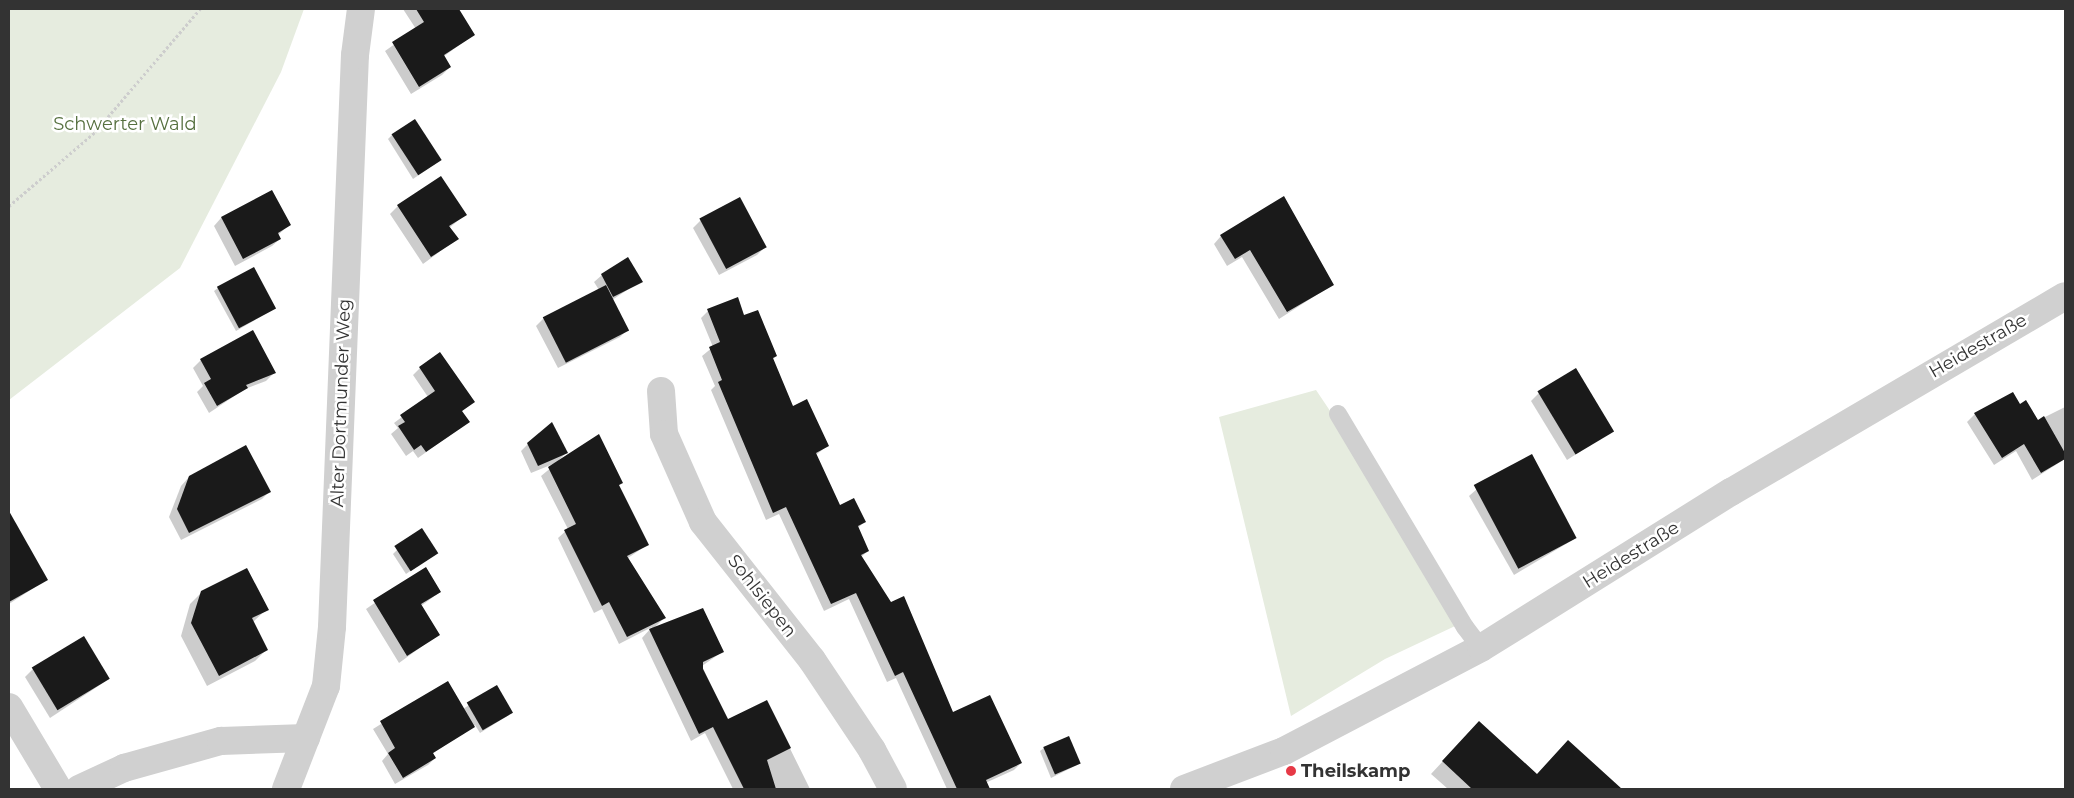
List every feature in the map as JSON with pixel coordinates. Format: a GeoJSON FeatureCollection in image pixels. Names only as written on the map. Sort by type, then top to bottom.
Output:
{"type":"FeatureCollection","features":[{"type":"Feature","properties":{"kind":"street","name":"Alter Dortmunder Weg"},"geometry":{"type":"LineString","coordinates":[[286,789],[326,686],[332,627],[354,55],[361,9]]}},
{"type":"Feature","properties":{"kind":"street","name":"Heidestraße"},"geometry":{"type":"LineString","coordinates":[[1184,789],[1284,752],[1482,648],[1732,492],[2065,296]]}},
{"type":"Feature","properties":{"kind":"street","name":"Sohlsiepen"},"geometry":{"type":"LineString","coordinates":[[661,391],[664,434],[703,522],[812,660],[872,750],[893,789]]}},
{"type":"Feature","properties":{"kind":"street"},"geometry":{"type":"LineString","coordinates":[[9,707],[58,789]]}},
{"type":"Feature","properties":{"kind":"street"},"geometry":{"type":"LineString","coordinates":[[79,789],[124,768],[221,741],[306,738]]}},
{"type":"Feature","properties":{"kind":"lane"},"geometry":{"type":"LineString","coordinates":[[1338,414],[1465,627],[1482,648]]}},
{"type":"Feature","properties":{"kind":"path"},"geometry":{"type":"LineString","coordinates":[[9,206],[95,132],[200,9]]}},
{"type":"Feature","properties":{"kind":"green space","name":"Schwerter Wald"},"geometry":{"type":"Polygon","coordinates":[[[9,9],[304,9],[281,72],[180,268],[9,400],[9,9]]]}},
{"type":"Feature","properties":{"kind":"green space"},"geometry":{"type":"Polygon","coordinates":[[[1316,390],[1470,619],[1385,659],[1291,716],[1219,417],[1316,390]]]}},
{"type":"Feature","properties":{"kind":"building"},"geometry":{"type":"Polygon","coordinates":[[[416,9],[459,9],[475,35],[444,55],[451,67],[419,87],[392,42],[424,22],[416,9]]]}},
{"type":"Feature","properties":{"kind":"building"},"geometry":{"type":"Polygon","coordinates":[[[415,119],[442,160],[418,175],[392,134],[415,119]]]}},
{"type":"Feature","properties":{"kind":"building"},"geometry":{"type":"Polygon","coordinates":[[[441,176],[467,215],[449,226],[459,239],[431,257],[397,205],[441,176]]]}},
{"type":"Feature","properties":{"kind":"building"},"geometry":{"type":"Polygon","coordinates":[[[272,190],[291,225],[278,233],[281,239],[243,259],[221,217],[272,190]]]}},
{"type":"Feature","properties":{"kind":"building"},"geometry":{"type":"Polygon","coordinates":[[[1284,196],[1334,285],[1287,312],[1250,250],[1235,259],[1220,235],[1284,196]]]}},
{"type":"Feature","properties":{"kind":"building"},"geometry":{"type":"Polygon","coordinates":[[[740,197],[767,247],[726,269],[699,219],[740,197]]]}},
{"type":"Feature","properties":{"kind":"building"},"geometry":{"type":"Polygon","coordinates":[[[628,257],[643,282],[613,297],[601,274],[628,257]]]}},
{"type":"Feature","properties":{"kind":"building"},"geometry":{"type":"Polygon","coordinates":[[[254,267],[276,308],[239,328],[217,287],[254,267]]]}},
{"type":"Feature","properties":{"kind":"building"},"geometry":{"type":"Polygon","coordinates":[[[606,285],[629,330],[566,363],[543,317],[606,285]]]}},
{"type":"Feature","properties":{"kind":"building"},"geometry":{"type":"Polygon","coordinates":[[[738,297],[744,315],[758,310],[777,356],[773,358],[793,406],[807,399],[829,446],[816,453],[840,505],[854,498],[866,522],[858,526],[869,551],[861,555],[891,602],[904,596],[953,712],[990,695],[1022,763],[986,780],[990,789],[957,789],[903,672],[895,676],[856,593],[831,604],[786,507],[773,513],[718,382],[722,380],[709,347],[720,342],[707,309],[738,297]]]}},
{"type":"Feature","properties":{"kind":"building"},"geometry":{"type":"Polygon","coordinates":[[[253,330],[276,373],[246,385],[248,388],[217,406],[204,383],[211,379],[200,359],[253,330]]]}},
{"type":"Feature","properties":{"kind":"building"},"geometry":{"type":"Polygon","coordinates":[[[440,352],[475,402],[462,411],[470,422],[426,452],[421,445],[414,450],[398,426],[405,422],[400,415],[435,391],[419,367],[440,352]]]}},
{"type":"Feature","properties":{"kind":"building"},"geometry":{"type":"Polygon","coordinates":[[[1576,368],[1614,431],[1576,455],[1537,391],[1576,368]]]}},
{"type":"Feature","properties":{"kind":"building"},"geometry":{"type":"Polygon","coordinates":[[[2013,392],[2020,404],[2026,400],[2038,420],[2044,416],[2065,453],[2065,459],[2041,473],[2024,444],[2002,458],[1974,413],[2013,392]]]}},
{"type":"Feature","properties":{"kind":"building"},"geometry":{"type":"Polygon","coordinates":[[[552,422],[568,453],[538,466],[527,443],[552,422]]]}},
{"type":"Feature","properties":{"kind":"building"},"geometry":{"type":"Polygon","coordinates":[[[599,434],[623,483],[619,485],[649,545],[627,556],[666,618],[627,637],[609,602],[602,606],[564,530],[576,524],[548,467],[599,434]]]}},
{"type":"Feature","properties":{"kind":"building"},"geometry":{"type":"Polygon","coordinates":[[[246,445],[271,492],[189,533],[177,509],[189,476],[246,445]]]}},
{"type":"Feature","properties":{"kind":"building"},"geometry":{"type":"Polygon","coordinates":[[[1532,454],[1577,538],[1518,569],[1474,485],[1532,454]]]}},
{"type":"Feature","properties":{"kind":"building"},"geometry":{"type":"Polygon","coordinates":[[[9,511],[48,580],[9,602],[9,511]]]}},
{"type":"Feature","properties":{"kind":"building"},"geometry":{"type":"Polygon","coordinates":[[[422,528],[438,553],[411,571],[394,546],[422,528]]]}},
{"type":"Feature","properties":{"kind":"building"},"geometry":{"type":"Polygon","coordinates":[[[426,567],[441,592],[421,604],[440,635],[407,656],[373,600],[426,567]]]}},
{"type":"Feature","properties":{"kind":"building"},"geometry":{"type":"Polygon","coordinates":[[[247,568],[269,610],[252,618],[268,650],[219,676],[191,623],[201,591],[247,568]]]}},
{"type":"Feature","properties":{"kind":"building"},"geometry":{"type":"Polygon","coordinates":[[[703,608],[724,652],[703,662],[703,669],[728,719],[767,700],[791,748],[767,760],[776,789],[744,789],[713,727],[699,734],[649,629],[703,608]]]}},
{"type":"Feature","properties":{"kind":"building"},"geometry":{"type":"Polygon","coordinates":[[[84,636],[110,679],[57,710],[32,667],[84,636]]]}},
{"type":"Feature","properties":{"kind":"building"},"geometry":{"type":"Polygon","coordinates":[[[448,681],[475,727],[433,753],[436,758],[403,778],[388,753],[395,748],[380,721],[448,681]]]}},
{"type":"Feature","properties":{"kind":"building"},"geometry":{"type":"Polygon","coordinates":[[[497,685],[513,713],[483,730],[467,702],[497,685]]]}},
{"type":"Feature","properties":{"kind":"building"},"geometry":{"type":"Polygon","coordinates":[[[1479,721],[1537,774],[1568,740],[1622,789],[1472,789],[1442,761],[1479,721]]]}},
{"type":"Feature","properties":{"kind":"building"},"geometry":{"type":"Polygon","coordinates":[[[1069,736],[1081,764],[1055,775],[1043,747],[1069,736]]]}},
{"type":"Feature","properties":{"kind":"place","name":"Theilskamp"},"geometry":{"type":"Point","coordinates":[1291,771]}}]}
